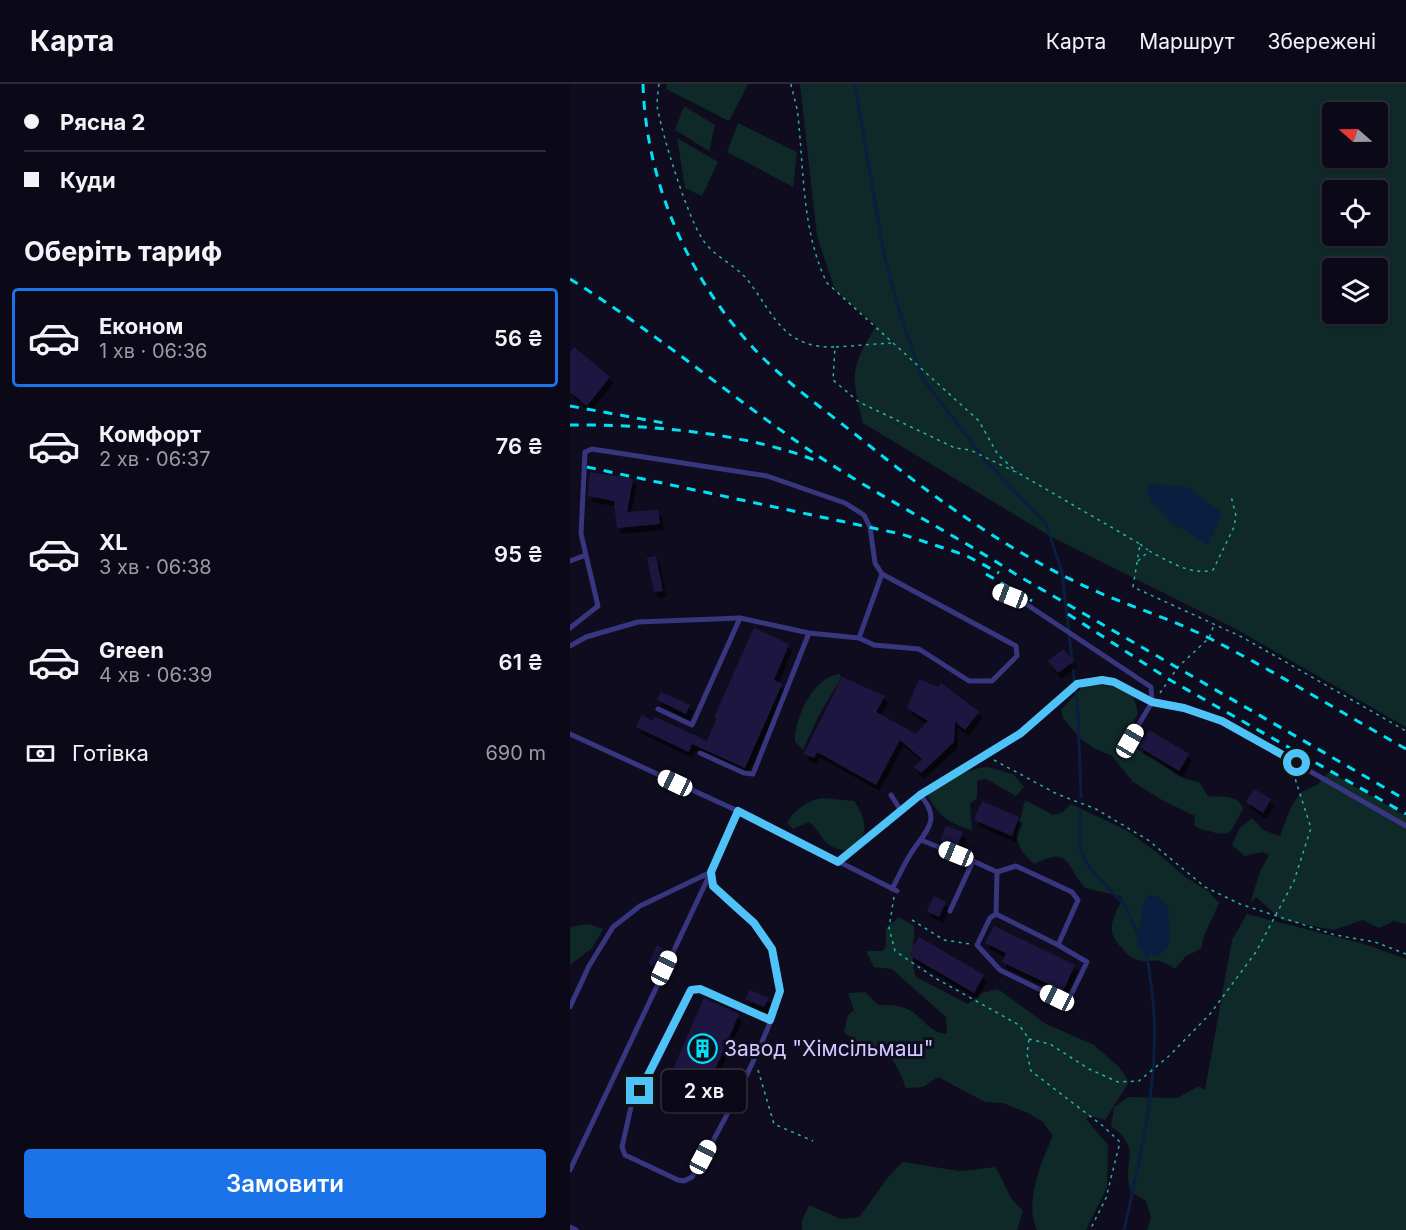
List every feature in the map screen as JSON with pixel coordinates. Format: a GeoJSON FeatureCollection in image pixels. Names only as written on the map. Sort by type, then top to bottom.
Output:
{"type":"FeatureCollection","features":[{"type":"Feature","properties":{"kind":"lane"},"geometry":{"type":"LineString","coordinates":[[570,628],[598,606],[581,534],[585,452],[592,449],[766,476],[845,503],[864,515],[870,527],[874,563],[882,574],[1016,646],[1017,656],[992,681],[969,681],[919,649],[874,645],[859,638],[809,633],[740,618],[638,622],[586,638],[570,646]]}},
{"type":"Feature","properties":{"kind":"lane"},"geometry":{"type":"LineString","coordinates":[[570,561],[586,555]]}},
{"type":"Feature","properties":{"kind":"lane"},"geometry":{"type":"LineString","coordinates":[[859,638],[882,574]]}},
{"type":"Feature","properties":{"kind":"lane"},"geometry":{"type":"LineString","coordinates":[[996,591],[1023,602],[1152,687],[1152,702],[1130,741]]}},
{"type":"Feature","properties":{"kind":"lane"},"geometry":{"type":"LineString","coordinates":[[658,709],[692,725],[740,618]]}},
{"type":"Feature","properties":{"kind":"lane"},"geometry":{"type":"LineString","coordinates":[[700,753],[744,773],[753,774],[809,633]]}},
{"type":"Feature","properties":{"kind":"lane"},"geometry":{"type":"LineString","coordinates":[[838,862],[920,795],[1021,733],[1077,684],[1102,680],[1114,682],[1152,702],[1184,708],[1222,721],[1406,826]]}},
{"type":"Feature","properties":{"kind":"lane"},"geometry":{"type":"LineString","coordinates":[[570,734],[738,811],[895,890],[910,854],[931,824],[929,805],[920,795]]}},
{"type":"Feature","properties":{"kind":"lane"},"geometry":{"type":"LineString","coordinates":[[891,795],[901,811]]}},
{"type":"Feature","properties":{"kind":"lane"},"geometry":{"type":"LineString","coordinates":[[570,1170],[738,811]]}},
{"type":"Feature","properties":{"kind":"lane"},"geometry":{"type":"LineString","coordinates":[[921,840],[997,872],[1016,866],[1072,892],[1078,900],[1058,945]]}},
{"type":"Feature","properties":{"kind":"lane"},"geometry":{"type":"LineString","coordinates":[[950,911],[973,861]]}},
{"type":"Feature","properties":{"kind":"lane"},"geometry":{"type":"LineString","coordinates":[[570,1007],[589,966],[613,927],[640,906],[711,872]]}},
{"type":"Feature","properties":{"kind":"lane"},"geometry":{"type":"LineString","coordinates":[[711,872],[713,886],[754,923],[772,949],[780,991],[770,1020],[722,1123],[690,1179],[678,1180],[625,1155],[622,1147],[631,1107],[658,1060],[691,990],[700,989],[770,1020]]}},
{"type":"Feature","properties":{"kind":"lane"},"geometry":{"type":"LineString","coordinates":[[996,914],[997,872]]}},
{"type":"Feature","properties":{"kind":"lane"},"geometry":{"type":"LineString","coordinates":[[996,914],[1088,962],[1070,997],[1057,998],[1000,970],[977,945],[990,918],[996,914]]}},
{"type":"Feature","properties":{"kind":"lane"},"geometry":{"type":"LineString","coordinates":[[570,1227],[576,1230]]}},
{"type":"Feature","properties":{"kind":"path"},"geometry":{"type":"LineString","coordinates":[[659,84],[657,109],[704,241],[749,281],[773,319],[797,341],[815,347],[892,343]]}},
{"type":"Feature","properties":{"kind":"path"},"geometry":{"type":"LineString","coordinates":[[791,84],[798,111],[808,223],[815,260],[827,283],[979,421],[999,454],[1020,474]]}},
{"type":"Feature","properties":{"kind":"path"},"geometry":{"type":"LineString","coordinates":[[835,347],[832,380],[859,402],[955,448],[970,450],[1020,474],[1149,551],[1190,570],[1201,573],[1213,570],[1234,527],[1236,516],[1231,496]]}},
{"type":"Feature","properties":{"kind":"path"},"geometry":{"type":"LineString","coordinates":[[1140,544],[1133,587],[1242,637],[1406,731]]}},
{"type":"Feature","properties":{"kind":"path"},"geometry":{"type":"LineString","coordinates":[[1137,563],[1149,551]]}},
{"type":"Feature","properties":{"kind":"path"},"geometry":{"type":"LineString","coordinates":[[1152,702],[1178,667],[1209,638],[1214,624]]}},
{"type":"Feature","properties":{"kind":"path"},"geometry":{"type":"LineString","coordinates":[[985,756],[1057,794],[1096,809],[1148,840],[1205,887],[1240,904],[1335,935],[1375,942],[1406,954]]}},
{"type":"Feature","properties":{"kind":"path"},"geometry":{"type":"LineString","coordinates":[[895,890],[889,928],[895,951],[935,978],[1019,1025],[1029,1039],[1050,1044],[1089,1069],[1118,1082],[1139,1081],[1169,1056],[1210,1014],[1256,952],[1294,881],[1311,828],[1293,773],[1297,763]]}},
{"type":"Feature","properties":{"kind":"path"},"geometry":{"type":"LineString","coordinates":[[912,920],[944,940],[977,945]]}},
{"type":"Feature","properties":{"kind":"path"},"geometry":{"type":"LineString","coordinates":[[1029,1039],[1027,1054],[1031,1071],[1103,1126],[1120,1142],[1106,1198],[1090,1230]]}},
{"type":"Feature","properties":{"kind":"path"},"geometry":{"type":"LineString","coordinates":[[755,1054],[774,1124],[813,1141]]}},
{"type":"Feature","properties":{"kind":"green space"},"geometry":{"type":"Polygon","coordinates":[[[667,84],[748,84],[729,121],[666,89],[667,84]]]}},
{"type":"Feature","properties":{"kind":"green space"},"geometry":{"type":"Polygon","coordinates":[[[800,84],[1406,84],[1406,727],[1238,630],[1050,536],[863,423],[856,394],[855,373],[861,352],[876,326],[835,290],[817,236],[800,84]]]}},
{"type":"Feature","properties":{"kind":"green space"},"geometry":{"type":"Polygon","coordinates":[[[684,106],[715,125],[709,151],[675,130],[684,106]]]}},
{"type":"Feature","properties":{"kind":"green space"},"geometry":{"type":"Polygon","coordinates":[[[738,123],[797,152],[793,187],[727,152],[738,123]]]}},
{"type":"Feature","properties":{"kind":"green space"},"geometry":{"type":"Polygon","coordinates":[[[677,138],[718,162],[702,196],[685,188],[677,138]]]}},
{"type":"Feature","properties":{"kind":"green space"},"geometry":{"type":"Polygon","coordinates":[[[840,674],[841,678],[818,717],[803,750],[795,742],[802,710],[814,690],[822,682],[840,674]]]}},
{"type":"Feature","properties":{"kind":"green space"},"geometry":{"type":"Polygon","coordinates":[[[1094,682],[1122,688],[1132,694],[1138,713],[1127,736],[1134,747],[1178,775],[1199,782],[1208,796],[1229,797],[1238,801],[1243,810],[1232,830],[1219,834],[1196,827],[1194,825],[1195,816],[1162,800],[1133,782],[1111,755],[1095,749],[1081,739],[1063,718],[1061,710],[1086,683],[1094,682]]]}},
{"type":"Feature","properties":{"kind":"green space"},"geometry":{"type":"Polygon","coordinates":[[[987,767],[1013,774],[1024,787],[1016,796],[986,779],[977,781],[977,798],[970,804],[972,830],[945,818],[927,794],[929,786],[972,770],[987,767]]]}},
{"type":"Feature","properties":{"kind":"green space"},"geometry":{"type":"Polygon","coordinates":[[[1329,772],[1406,816],[1406,924],[1394,921],[1379,928],[1363,920],[1334,930],[1282,920],[1256,897],[1250,903],[1260,872],[1269,855],[1262,852],[1245,856],[1232,845],[1239,829],[1252,818],[1263,830],[1280,836],[1291,807],[1301,792],[1317,785],[1329,772]]]}},
{"type":"Feature","properties":{"kind":"green space"},"geometry":{"type":"Polygon","coordinates":[[[824,798],[854,801],[859,808],[864,822],[863,835],[860,841],[847,851],[827,843],[809,822],[793,829],[787,823],[802,806],[813,800],[824,798]]]}},
{"type":"Feature","properties":{"kind":"green space"},"geometry":{"type":"Polygon","coordinates":[[[1025,800],[1053,815],[1063,812],[1071,804],[1126,830],[1185,877],[1208,891],[1219,903],[1204,936],[1201,949],[1186,956],[1175,969],[1162,962],[1141,961],[1129,955],[1118,944],[1112,932],[1113,920],[1122,900],[1120,896],[1085,888],[1066,861],[1061,858],[1046,859],[1034,864],[1022,852],[1016,836],[1025,800]]]}},
{"type":"Feature","properties":{"kind":"green space"},"geometry":{"type":"Polygon","coordinates":[[[1247,914],[1364,944],[1406,959],[1406,1230],[1147,1230],[1151,1218],[1146,1201],[1131,1192],[1128,1181],[1130,1156],[1127,1142],[1111,1126],[1114,1107],[1129,1097],[1177,1098],[1199,1086],[1205,1090],[1232,940],[1247,914]]]}},
{"type":"Feature","properties":{"kind":"green space"},"geometry":{"type":"Polygon","coordinates":[[[899,917],[914,926],[913,957],[916,977],[968,1004],[982,993],[998,989],[1046,1024],[1094,1045],[1120,1068],[1129,1082],[1105,1120],[1089,1116],[1086,1119],[1108,1145],[1107,1187],[1086,1230],[1037,1230],[1033,1220],[1033,1196],[1039,1170],[1053,1136],[1043,1122],[1003,1103],[985,1102],[938,1077],[923,1087],[906,1088],[900,1072],[887,1055],[855,1040],[844,1032],[848,1015],[854,1010],[848,993],[865,992],[878,1005],[907,1009],[936,1031],[947,1034],[946,1017],[892,969],[874,967],[866,951],[883,951],[886,945],[886,928],[899,917]]]}},
{"type":"Feature","properties":{"kind":"green space"},"geometry":{"type":"Polygon","coordinates":[[[589,924],[603,929],[592,948],[570,965],[570,927],[589,924]]]}},
{"type":"Feature","properties":{"kind":"green space"},"geometry":{"type":"Polygon","coordinates":[[[903,1162],[960,1171],[996,1167],[1011,1198],[1023,1211],[1017,1230],[802,1230],[802,1221],[809,1205],[841,1219],[859,1217],[885,1181],[903,1162]]]}},
{"type":"Feature","properties":{"kind":"water"},"geometry":{"type":"Polygon","coordinates":[[[1151,484],[1188,487],[1222,513],[1209,544],[1205,544],[1170,523],[1168,516],[1152,504],[1147,490],[1151,484]]]}},
{"type":"Feature","properties":{"kind":"water"},"geometry":{"type":"Polygon","coordinates":[[[1148,895],[1156,896],[1169,907],[1169,941],[1164,952],[1155,956],[1146,954],[1137,946],[1143,903],[1148,895]]]}},
{"type":"Feature","properties":{"kind":"building"},"geometry":{"type":"Polygon","coordinates":[[[574,347],[610,377],[587,406],[570,392],[570,352],[574,347]]]}},
{"type":"Feature","properties":{"kind":"building"},"geometry":{"type":"Polygon","coordinates":[[[590,472],[633,479],[627,512],[658,510],[660,524],[617,528],[614,501],[588,496],[590,472]]]}},
{"type":"Feature","properties":{"kind":"building"},"geometry":{"type":"Polygon","coordinates":[[[656,556],[663,591],[654,592],[647,558],[656,556]]]}},
{"type":"Feature","properties":{"kind":"building"},"geometry":{"type":"Polygon","coordinates":[[[754,628],[789,644],[774,680],[782,684],[745,768],[692,744],[689,752],[636,727],[642,715],[653,721],[655,717],[707,741],[717,718],[714,717],[754,628]]]}},
{"type":"Feature","properties":{"kind":"building"},"geometry":{"type":"Polygon","coordinates":[[[1063,649],[1074,661],[1058,673],[1048,661],[1063,649]]]}},
{"type":"Feature","properties":{"kind":"building"},"geometry":{"type":"Polygon","coordinates":[[[842,677],[885,696],[876,712],[916,734],[928,721],[907,708],[919,679],[938,687],[941,683],[979,712],[965,730],[955,722],[954,742],[921,773],[914,767],[922,759],[900,740],[876,785],[817,752],[814,758],[804,754],[842,677]]]}},
{"type":"Feature","properties":{"kind":"building"},"geometry":{"type":"Polygon","coordinates":[[[661,692],[690,705],[686,714],[657,700],[661,692]]]}},
{"type":"Feature","properties":{"kind":"building"},"geometry":{"type":"Polygon","coordinates":[[[1149,730],[1189,754],[1179,771],[1139,747],[1149,730]]]}},
{"type":"Feature","properties":{"kind":"building"},"geometry":{"type":"Polygon","coordinates":[[[1254,789],[1271,799],[1263,813],[1246,802],[1254,789]]]}},
{"type":"Feature","properties":{"kind":"building"},"geometry":{"type":"Polygon","coordinates":[[[982,801],[1019,817],[1012,836],[974,820],[982,801]]]}},
{"type":"Feature","properties":{"kind":"building"},"geometry":{"type":"Polygon","coordinates":[[[946,826],[963,832],[957,847],[940,841],[946,826]]]}},
{"type":"Feature","properties":{"kind":"building"},"geometry":{"type":"Polygon","coordinates":[[[934,896],[946,902],[939,917],[927,911],[934,896]]]}},
{"type":"Feature","properties":{"kind":"building"},"geometry":{"type":"Polygon","coordinates":[[[994,926],[1075,965],[1063,991],[1002,962],[1006,953],[985,943],[994,926]]]}},
{"type":"Feature","properties":{"kind":"building"},"geometry":{"type":"Polygon","coordinates":[[[919,937],[984,975],[974,993],[909,955],[919,937]]]}},
{"type":"Feature","properties":{"kind":"building"},"geometry":{"type":"Polygon","coordinates":[[[657,945],[668,951],[660,969],[649,964],[657,945]]]}},
{"type":"Feature","properties":{"kind":"building"},"geometry":{"type":"Polygon","coordinates":[[[750,990],[769,998],[764,1007],[745,999],[750,990]]]}},
{"type":"Feature","properties":{"kind":"building","name":"Завод \"Хімсільмаш\""},"geometry":{"type":"Polygon","coordinates":[[[704,998],[739,1014],[702,1100],[666,1085],[704,998]]]}},
{"type":"Feature","properties":{"kind":"waterway"},"geometry":{"type":"LineString","coordinates":[[855,84],[884,255],[902,321],[923,379],[985,460],[1046,524],[1062,572],[1078,712],[1081,797]]}},
{"type":"Feature","properties":{"kind":"waterway"},"geometry":{"type":"LineString","coordinates":[[1080,811],[1079,846],[1089,867],[1126,907],[1139,937]]}},
{"type":"Feature","properties":{"kind":"waterway"},"geometry":{"type":"LineString","coordinates":[[1124,1230],[1144,1139],[1152,1077],[1154,1014],[1149,967],[1145,952]]}},
{"type":"Feature","properties":{"kind":"railway"},"geometry":{"type":"LineString","coordinates":[[643,84],[646,122],[653,159],[663,196],[677,231],[694,266],[714,298],[737,329],[786,379],[915,481],[1021,553],[1094,591],[1211,639],[1406,749]]}},
{"type":"Feature","properties":{"kind":"railway"},"geometry":{"type":"LineString","coordinates":[[570,279],[657,338],[799,443],[853,478],[1406,800]]}},
{"type":"Feature","properties":{"kind":"railway"},"geometry":{"type":"LineString","coordinates":[[570,406],[664,423]]}},
{"type":"Feature","properties":{"kind":"railway"},"geometry":{"type":"LineString","coordinates":[[570,425],[630,426],[696,432],[761,444],[819,462]]}},
{"type":"Feature","properties":{"kind":"railway"},"geometry":{"type":"LineString","coordinates":[[587,467],[901,534],[965,555],[999,573]]}},
{"type":"Feature","properties":{"kind":"railway"},"geometry":{"type":"LineString","coordinates":[[986,574],[1032,601]]}},
{"type":"Feature","properties":{"kind":"railway"},"geometry":{"type":"LineString","coordinates":[[1068,614],[1170,680],[1406,814]]}},
{"type":"Feature","properties":{"kind":"place","name":"Завод \"Хімсільмаш\""},"geometry":{"type":"Point","coordinates":[703,1049]}},
{"type":"Feature","properties":{"kind":"route"},"geometry":{"type":"LineString","coordinates":[[640,1091],[658,1060],[691,990],[700,989],[770,1020],[780,991],[772,949],[754,923],[713,886],[711,872],[738,811],[838,862],[920,795],[1021,733],[1077,684],[1102,680],[1114,682],[1152,702],[1184,708],[1222,721],[1297,763]]}}]}
